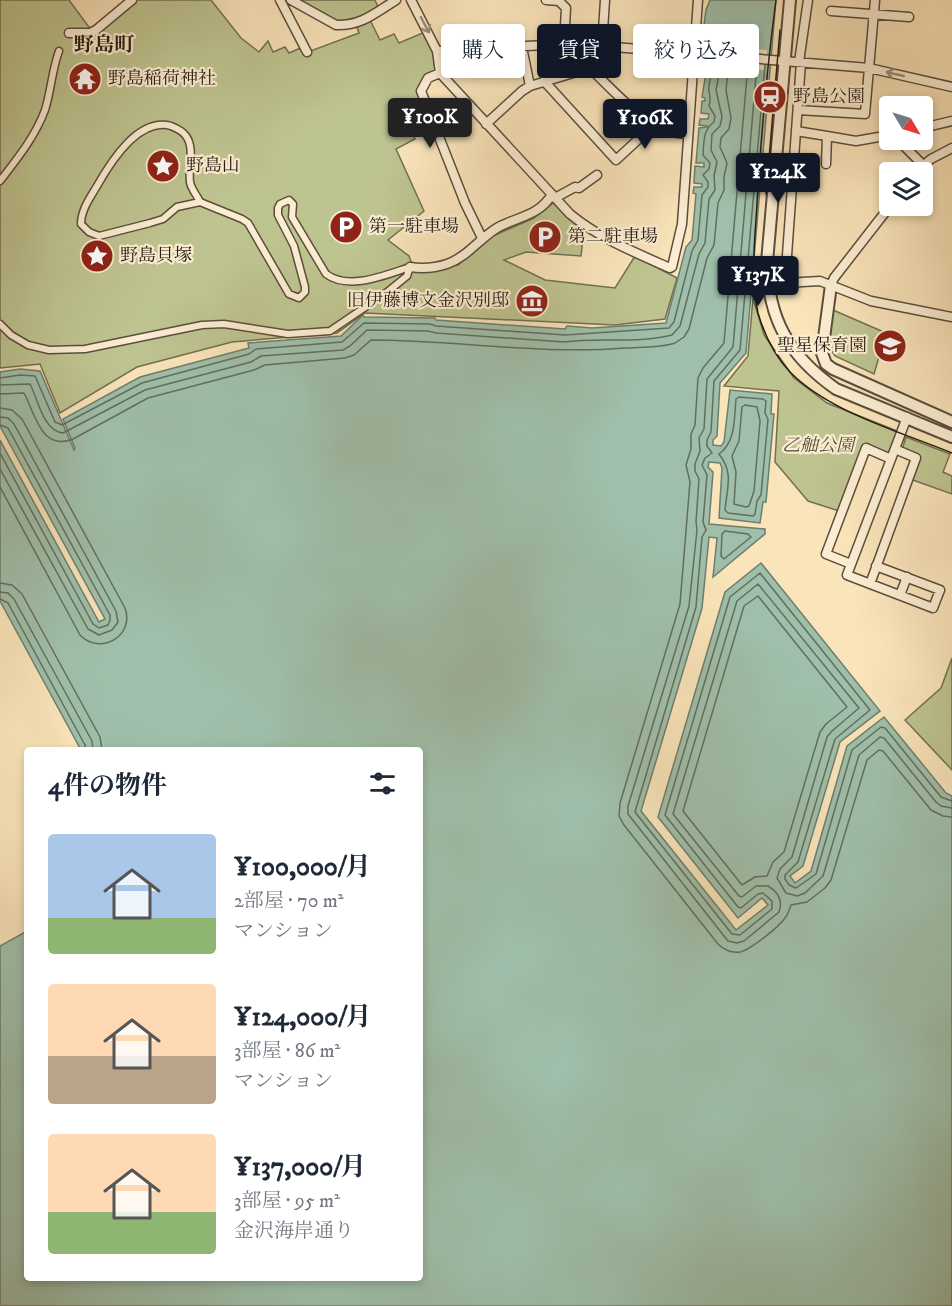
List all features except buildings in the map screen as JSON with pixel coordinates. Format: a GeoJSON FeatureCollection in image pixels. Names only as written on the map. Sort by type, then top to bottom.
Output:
{"type":"FeatureCollection","features":[{"type":"Feature","properties":{"kind":"street"},"geometry":{"type":"LineString","coordinates":[[69,33],[90,33],[96,30],[132,0]]}},
{"type":"Feature","properties":{"kind":"street"},"geometry":{"type":"LineString","coordinates":[[280,0],[307,52]]}},
{"type":"Feature","properties":{"kind":"street"},"geometry":{"type":"LineString","coordinates":[[291,0],[336,25],[344,26],[360,22],[396,0]]}},
{"type":"Feature","properties":{"kind":"street"},"geometry":{"type":"LineString","coordinates":[[411,0],[437,51],[440,73],[554,196],[582,224],[645,258],[670,268],[682,224],[691,78]]}},
{"type":"Feature","properties":{"kind":"street"},"geometry":{"type":"LineString","coordinates":[[546,0],[559,1],[566,8],[565,24]]}},
{"type":"Feature","properties":{"kind":"street"},"geometry":{"type":"LineString","coordinates":[[603,24],[605,0]]}},
{"type":"Feature","properties":{"kind":"street"},"geometry":{"type":"LineString","coordinates":[[696,24],[698,0]]}},
{"type":"Feature","properties":{"kind":"street"},"geometry":{"type":"LineString","coordinates":[[790,0],[767,262],[767,283],[778,323],[794,352],[819,377],[854,397],[952,437]]}},
{"type":"Feature","properties":{"kind":"street"},"geometry":{"type":"LineString","coordinates":[[808,0],[800,62],[785,283],[820,281],[871,301],[952,318]]}},
{"type":"Feature","properties":{"kind":"street"},"geometry":{"type":"LineString","coordinates":[[798,110],[865,114],[875,0]]}},
{"type":"Feature","properties":{"kind":"street"},"geometry":{"type":"LineString","coordinates":[[831,11],[909,17]]}},
{"type":"Feature","properties":{"kind":"street"},"geometry":{"type":"LineString","coordinates":[[0,182],[36,131],[46,107],[59,51]]}},
{"type":"Feature","properties":{"kind":"street"},"geometry":{"type":"LineString","coordinates":[[437,51],[441,51]]}},
{"type":"Feature","properties":{"kind":"street"},"geometry":{"type":"LineString","coordinates":[[759,59],[869,68],[952,87]]}},
{"type":"Feature","properties":{"kind":"street"},"geometry":{"type":"LineString","coordinates":[[525,60],[531,86]]}},
{"type":"Feature","properties":{"kind":"street"},"geometry":{"type":"LineString","coordinates":[[440,73],[428,78],[421,92],[465,202],[482,238]]}},
{"type":"Feature","properties":{"kind":"street"},"geometry":{"type":"LineString","coordinates":[[486,124],[522,91],[555,78]]}},
{"type":"Feature","properties":{"kind":"street"},"geometry":{"type":"LineString","coordinates":[[601,78],[650,122],[669,131],[687,134]]}},
{"type":"Feature","properties":{"kind":"street"},"geometry":{"type":"LineString","coordinates":[[544,81],[616,160],[643,135],[650,122]]}},
{"type":"Feature","properties":{"kind":"street"},"geometry":{"type":"LineString","coordinates":[[933,125],[952,121]]}},
{"type":"Feature","properties":{"kind":"street"},"geometry":{"type":"LineString","coordinates":[[200,202],[190,184],[190,148],[186,136],[177,128],[164,124],[136,135],[113,158],[86,204],[81,216],[81,224],[89,232],[99,236],[163,219],[177,207],[200,202],[242,219],[248,224],[289,294],[295,298],[302,297],[305,292],[294,246],[278,215],[278,208],[285,201],[292,202],[292,217],[326,274],[334,280],[354,281],[410,267],[422,269],[452,262],[499,227],[531,214],[554,196],[575,187],[579,188],[597,175]]}},
{"type":"Feature","properties":{"kind":"street"},"geometry":{"type":"LineString","coordinates":[[796,131],[856,141],[879,137]]}},
{"type":"Feature","properties":{"kind":"street"},"geometry":{"type":"LineString","coordinates":[[825,164],[826,136]]}},
{"type":"Feature","properties":{"kind":"street"},"geometry":{"type":"LineString","coordinates":[[908,150],[920,162]]}},
{"type":"Feature","properties":{"kind":"street"},"geometry":{"type":"LineString","coordinates":[[929,162],[951,150]]}},
{"type":"Feature","properties":{"kind":"street"},"geometry":{"type":"LineString","coordinates":[[882,216],[831,285],[822,352],[826,364],[952,422]]}},
{"type":"Feature","properties":{"kind":"street"},"geometry":{"type":"LineString","coordinates":[[0,324],[11,335],[28,345],[49,350],[85,350],[202,325],[224,324],[288,334],[330,331],[386,293],[407,276],[410,267]]}},
{"type":"Feature","properties":{"kind":"street"},"geometry":{"type":"LineString","coordinates":[[876,566],[940,590],[933,608],[847,575],[907,417]]}},
{"type":"Feature","properties":{"kind":"street"},"geometry":{"type":"LineString","coordinates":[[851,564],[826,554],[866,448],[891,459]]}},
{"type":"Feature","properties":{"kind":"street"},"geometry":{"type":"LineString","coordinates":[[870,584],[916,458],[895,449]]}},
{"type":"Feature","properties":{"kind":"street"},"geometry":{"type":"LineString","coordinates":[[900,595],[907,578]]}},
{"type":"Feature","properties":{"kind":"green space"},"geometry":{"type":"Polygon","coordinates":[[[0,0],[69,0],[94,34],[138,0],[211,0],[241,38],[259,52],[268,41],[273,52],[285,47],[289,53],[303,47],[308,52],[359,33],[357,27],[370,20],[380,40],[394,34],[399,43],[425,32],[434,52],[436,72],[418,93],[428,116],[409,125],[415,139],[396,149],[424,211],[388,240],[409,256],[415,272],[458,265],[493,236],[534,218],[553,203],[584,229],[581,256],[526,252],[504,260],[545,280],[615,288],[635,256],[677,278],[665,319],[615,325],[365,313],[337,333],[232,342],[137,367],[60,413],[40,364],[0,368],[0,0]]]}},
{"type":"Feature","properties":{"kind":"green space"},"geometry":{"type":"Polygon","coordinates":[[[299,0],[375,0],[378,7],[357,22],[339,23],[299,0]]]}},
{"type":"Feature","properties":{"kind":"green space","name":"乙舳公園"},"geometry":{"type":"Polygon","coordinates":[[[753,298],[764,335],[794,378],[827,403],[897,431],[889,454],[863,445],[839,511],[808,501],[775,462],[779,391],[724,386],[748,356],[753,298]]]}},
{"type":"Feature","properties":{"kind":"green space"},"geometry":{"type":"Polygon","coordinates":[[[833,310],[886,333],[874,374],[835,356],[829,347],[833,310]]]}},
{"type":"Feature","properties":{"kind":"green space"},"geometry":{"type":"Polygon","coordinates":[[[906,437],[950,454],[943,472],[952,476],[952,494],[910,479],[918,457],[902,450],[906,437]]]}},
{"type":"Feature","properties":{"kind":"green space"},"geometry":{"type":"Polygon","coordinates":[[[952,658],[952,770],[905,720],[941,688],[952,658]]]}},
{"type":"Feature","properties":{"kind":"water"},"geometry":{"type":"Polygon","coordinates":[[[710,0],[776,0],[746,353],[720,383],[717,436],[713,440],[713,445],[721,446],[724,442],[730,390],[772,394],[771,414],[774,414],[766,502],[763,502],[760,523],[719,518],[722,468],[720,463],[709,462],[708,467],[713,472],[709,524],[765,529],[765,534],[713,577],[717,538],[709,537],[702,608],[641,811],[736,930],[768,905],[762,898],[738,918],[658,817],[725,592],[761,563],[880,711],[840,742],[803,866],[790,876],[795,883],[811,871],[847,746],[884,717],[946,793],[952,796],[952,1306],[0,1306],[0,946],[24,933],[24,1281],[423,1281],[423,747],[79,747],[0,601],[0,440],[99,622],[105,619],[0,426],[0,372],[20,369],[40,371],[74,450],[63,419],[140,377],[249,348],[248,343],[341,336],[363,315],[364,317],[435,318],[436,320],[565,329],[567,326],[592,328],[666,323],[686,247],[692,240],[696,194],[693,193],[694,187],[702,187],[702,184],[694,183],[695,166],[704,167],[704,163],[696,163],[699,128],[708,127],[699,125],[700,119],[708,119],[709,114],[701,113],[702,101],[705,101],[702,97],[705,78],[759,78],[759,24],[704,24],[710,0]]]}},
{"type":"Feature","properties":{"kind":"pier"},"geometry":{"type":"Polygon","coordinates":[[[759,50],[767,50],[764,70],[759,70],[759,50]]]}},
{"type":"Feature","properties":{"kind":"tram line"},"geometry":{"type":"LineString","coordinates":[[776,0],[762,128],[754,258],[754,286],[763,329],[775,352],[790,372],[825,399],[866,420],[952,453]]}},
{"type":"Feature","properties":{"kind":"tram line"},"geometry":{"type":"LineString","coordinates":[[766,194],[780,30]]}},
{"type":"Feature","properties":{"kind":"place","name":"野島稲荷神社"},"geometry":{"type":"Point","coordinates":[85,79]}},
{"type":"Feature","properties":{"kind":"place","name":"野島公園"},"geometry":{"type":"Point","coordinates":[770,97]}},
{"type":"Feature","properties":{"kind":"place","name":"野島山"},"geometry":{"type":"Point","coordinates":[163,166]}},
{"type":"Feature","properties":{"kind":"place","name":"第一駐車場"},"geometry":{"type":"Point","coordinates":[346,227]}},
{"type":"Feature","properties":{"kind":"place","name":"第二駐車場"},"geometry":{"type":"Point","coordinates":[545,237]}},
{"type":"Feature","properties":{"kind":"place","name":"野島貝塚"},"geometry":{"type":"Point","coordinates":[97,256]}},
{"type":"Feature","properties":{"kind":"place","name":"旧伊藤博文金沢別邸"},"geometry":{"type":"Point","coordinates":[532,301]}},
{"type":"Feature","properties":{"kind":"place","name":"聖星保育園"},"geometry":{"type":"Point","coordinates":[890,346]}},
{"type":"Feature","properties":{"kind":"district","name":"野島町"},"geometry":{"type":"Point","coordinates":[104,45]}}]}
